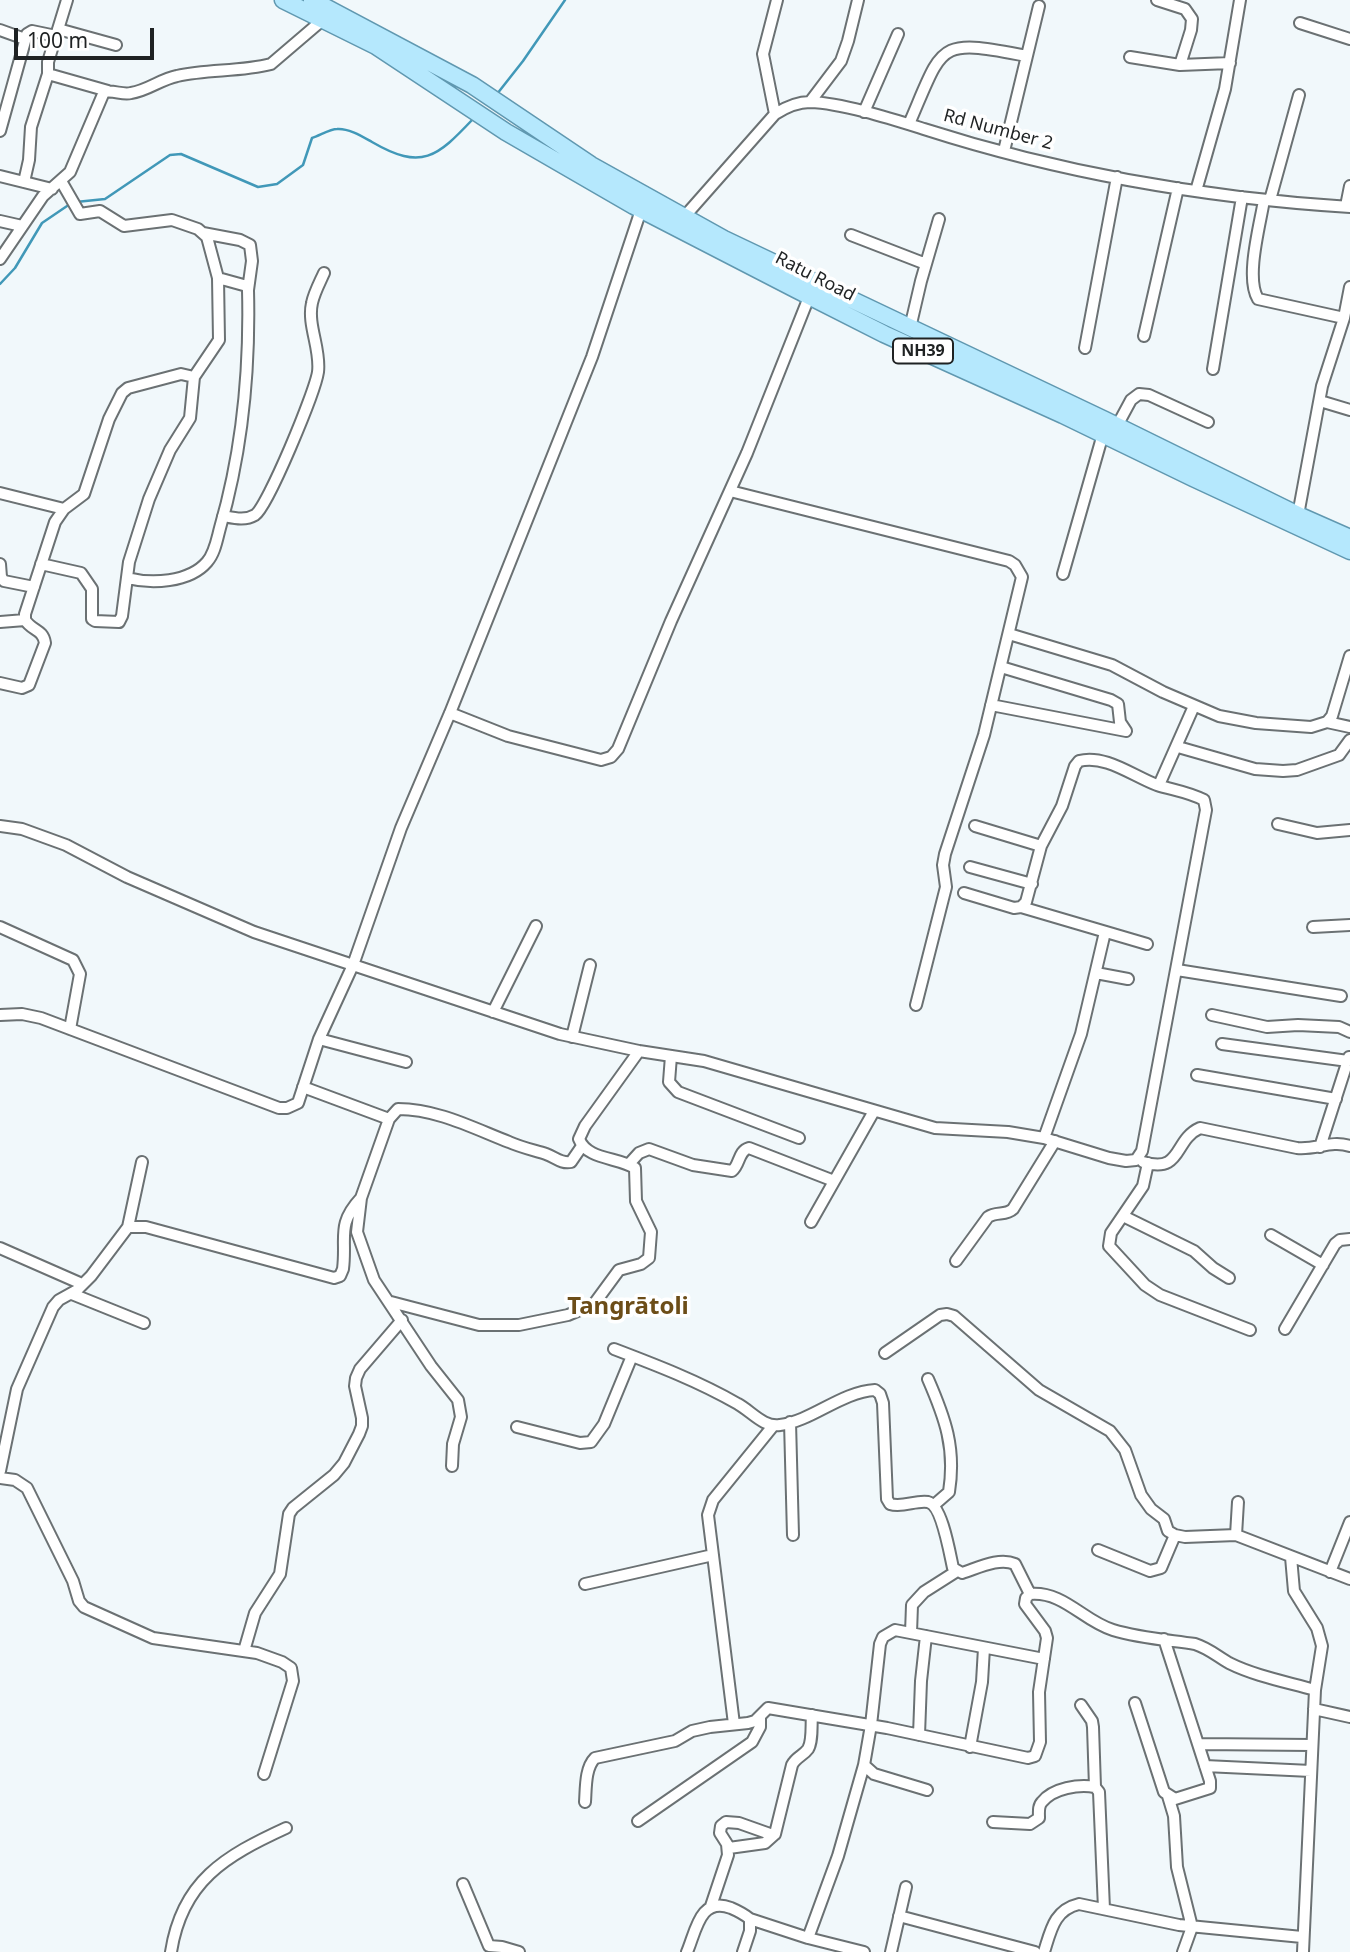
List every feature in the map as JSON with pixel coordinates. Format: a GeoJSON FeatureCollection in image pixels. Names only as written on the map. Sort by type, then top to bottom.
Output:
{"type":"FeatureCollection","features":[{"type":"Feature","properties":{"kind":"main road","name":"Ratu Road"},"geometry":{"type":"LineString","coordinates":[[283,0],[328,15],[472,85],[643,202],[685,216],[884,334],[1350,551]]}},
{"type":"Feature","properties":{"kind":"main road","name":"Ratu Road"},"geometry":{"type":"LineString","coordinates":[[312,0],[328,15],[506,132],[812,290],[909,328],[1350,538]]}},
{"type":"Feature","properties":{"kind":"street"},"geometry":{"type":"LineString","coordinates":[[24,182],[29,160],[31,127],[67,0]]}},
{"type":"Feature","properties":{"kind":"street"},"geometry":{"type":"LineString","coordinates":[[775,114],[763,54],[776,0]]}},
{"type":"Feature","properties":{"kind":"street"},"geometry":{"type":"LineString","coordinates":[[810,102],[841,61],[859,0]]}},
{"type":"Feature","properties":{"kind":"street"},"geometry":{"type":"LineString","coordinates":[[1157,0],[1185,9],[1192,19],[1180,65]]}},
{"type":"Feature","properties":{"kind":"street"},"geometry":{"type":"LineString","coordinates":[[1196,191],[1230,63],[1241,0]]}},
{"type":"Feature","properties":{"kind":"street"},"geometry":{"type":"LineString","coordinates":[[1004,152],[1039,6]]}},
{"type":"Feature","properties":{"kind":"street"},"geometry":{"type":"LineString","coordinates":[[48,74],[108,91],[131,94],[180,75],[271,65],[328,15]]}},
{"type":"Feature","properties":{"kind":"street"},"geometry":{"type":"LineString","coordinates":[[1300,23],[1350,39]]}},
{"type":"Feature","properties":{"kind":"street"},"geometry":{"type":"LineString","coordinates":[[0,30],[25,39]]}},
{"type":"Feature","properties":{"kind":"street"},"geometry":{"type":"LineString","coordinates":[[0,131],[29,32],[57,32],[116,45]]}},
{"type":"Feature","properties":{"kind":"street"},"geometry":{"type":"LineString","coordinates":[[864,112],[898,34]]}},
{"type":"Feature","properties":{"kind":"street"},"geometry":{"type":"LineString","coordinates":[[909,124],[939,57],[945,52],[955,48],[978,46],[1027,56]]}},
{"type":"Feature","properties":{"kind":"street"},"geometry":{"type":"LineString","coordinates":[[1130,57],[1180,65],[1230,63]]}},
{"type":"Feature","properties":{"kind":"street"},"geometry":{"type":"LineString","coordinates":[[0,258],[43,196],[70,172],[101,96],[108,91]]}},
{"type":"Feature","properties":{"kind":"street"},"geometry":{"type":"LineString","coordinates":[[1299,95],[1267,200],[1253,271],[1254,293],[1258,299],[1343,318]]}},
{"type":"Feature","properties":{"kind":"street","name":"Rd Number 2"},"geometry":{"type":"LineString","coordinates":[[685,216],[775,114],[795,104],[810,102],[864,112],[1004,152],[1117,177],[1242,197],[1348,206]]}},
{"type":"Feature","properties":{"kind":"street"},"geometry":{"type":"LineString","coordinates":[[0,176],[24,182],[57,185],[80,214],[100,211],[124,226],[172,220],[204,233],[240,240],[250,245],[252,261],[248,290],[249,324],[243,403],[234,476],[213,553],[201,568],[159,582],[127,578]]}},
{"type":"Feature","properties":{"kind":"street"},"geometry":{"type":"LineString","coordinates":[[1084,348],[1117,177]]}},
{"type":"Feature","properties":{"kind":"street"},"geometry":{"type":"LineString","coordinates":[[1348,206],[1350,186]]}},
{"type":"Feature","properties":{"kind":"street"},"geometry":{"type":"LineString","coordinates":[[1144,336],[1178,188]]}},
{"type":"Feature","properties":{"kind":"street"},"geometry":{"type":"LineString","coordinates":[[1213,369],[1242,197]]}},
{"type":"Feature","properties":{"kind":"street"},"geometry":{"type":"LineString","coordinates":[[0,1015],[31,1015],[279,1108],[288,1108],[298,1102],[319,1039],[353,965],[401,828],[450,713],[592,356],[643,202]]}},
{"type":"Feature","properties":{"kind":"street"},"geometry":{"type":"LineString","coordinates":[[909,328],[939,219]]}},
{"type":"Feature","properties":{"kind":"street"},"geometry":{"type":"LineString","coordinates":[[0,221],[22,226]]}},
{"type":"Feature","properties":{"kind":"street"},"geometry":{"type":"LineString","coordinates":[[41,565],[81,573],[92,589],[92,619],[119,622],[129,562],[149,499],[170,450],[190,418],[194,377],[219,340],[218,278],[210,244],[204,233]]}},
{"type":"Feature","properties":{"kind":"street"},"geometry":{"type":"LineString","coordinates":[[850,234],[926,264]]}},
{"type":"Feature","properties":{"kind":"street"},"geometry":{"type":"LineString","coordinates":[[223,516],[240,519],[256,514],[264,506],[273,489],[316,382],[318,355],[312,304],[324,273]]}},
{"type":"Feature","properties":{"kind":"street"},"geometry":{"type":"LineString","coordinates":[[218,278],[242,284],[247,286],[248,290]]}},
{"type":"Feature","properties":{"kind":"street"},"geometry":{"type":"LineString","coordinates":[[450,713],[508,736],[601,760],[611,757],[618,749],[675,611],[747,453],[812,290]]}},
{"type":"Feature","properties":{"kind":"street"},"geometry":{"type":"LineString","coordinates":[[1298,515],[1327,369],[1349,293]]}},
{"type":"Feature","properties":{"kind":"street"},"geometry":{"type":"LineString","coordinates":[[25,620],[55,522],[64,509],[84,494],[109,419],[122,393],[128,388],[181,374],[194,377]]}},
{"type":"Feature","properties":{"kind":"street"},"geometry":{"type":"LineString","coordinates":[[1117,426],[1131,400],[1139,394],[1149,395],[1208,422]]}},
{"type":"Feature","properties":{"kind":"street"},"geometry":{"type":"LineString","coordinates":[[1320,401],[1350,410]]}},
{"type":"Feature","properties":{"kind":"street"},"geometry":{"type":"LineString","coordinates":[[1063,574],[1102,434]]}},
{"type":"Feature","properties":{"kind":"street"},"geometry":{"type":"LineString","coordinates":[[730,491],[1009,561],[1015,565],[1022,577],[980,748],[945,855],[943,865],[946,887],[916,1005]]}},
{"type":"Feature","properties":{"kind":"street"},"geometry":{"type":"LineString","coordinates":[[0,493],[64,509]]}},
{"type":"Feature","properties":{"kind":"street"},"geometry":{"type":"LineString","coordinates":[[0,564],[4,581],[34,587]]}},
{"type":"Feature","properties":{"kind":"street"},"geometry":{"type":"LineString","coordinates":[[0,622],[25,620],[42,633],[46,643],[26,688],[0,683]]}},
{"type":"Feature","properties":{"kind":"street"},"geometry":{"type":"LineString","coordinates":[[1009,634],[1112,665],[1219,716],[1256,723],[1311,727],[1327,722],[1350,727]]}},
{"type":"Feature","properties":{"kind":"street"},"geometry":{"type":"LineString","coordinates":[[1327,722],[1332,716],[1350,656]]}},
{"type":"Feature","properties":{"kind":"street"},"geometry":{"type":"LineString","coordinates":[[991,705],[1126,731],[1120,722],[1121,710],[1118,704],[1111,700],[1001,667]]}},
{"type":"Feature","properties":{"kind":"street"},"geometry":{"type":"LineString","coordinates":[[1159,785],[1194,706]]}},
{"type":"Feature","properties":{"kind":"street"},"geometry":{"type":"LineString","coordinates":[[1178,747],[1255,769],[1297,771],[1339,755],[1350,740]]}},
{"type":"Feature","properties":{"kind":"street"},"geometry":{"type":"LineString","coordinates":[[1021,907],[1026,902],[1032,884],[1041,846],[1062,806],[1075,765],[1079,761],[1092,760],[1119,767],[1159,785],[1204,800],[1206,804],[1177,970],[1142,1151],[1136,1160]]}},
{"type":"Feature","properties":{"kind":"street"},"geometry":{"type":"LineString","coordinates":[[1278,824],[1317,833],[1350,831]]}},
{"type":"Feature","properties":{"kind":"street"},"geometry":{"type":"LineString","coordinates":[[975,825],[1041,846]]}},
{"type":"Feature","properties":{"kind":"street"},"geometry":{"type":"LineString","coordinates":[[0,826],[22,829],[66,845],[127,877],[254,933],[493,1012],[572,1037],[704,1061],[935,1128],[1008,1132],[1050,1139],[1109,1158],[1166,1164],[1175,1157],[1192,1131],[1200,1128],[1297,1148],[1309,1149],[1333,1143],[1350,1146]]}},
{"type":"Feature","properties":{"kind":"street"},"geometry":{"type":"LineString","coordinates":[[970,867],[1032,884]]}},
{"type":"Feature","properties":{"kind":"street"},"geometry":{"type":"LineString","coordinates":[[964,893],[1147,944]]}},
{"type":"Feature","properties":{"kind":"street"},"geometry":{"type":"LineString","coordinates":[[1313,927],[1350,925]]}},
{"type":"Feature","properties":{"kind":"street"},"geometry":{"type":"LineString","coordinates":[[0,926],[73,960],[78,966],[80,974],[70,1029]]}},
{"type":"Feature","properties":{"kind":"street"},"geometry":{"type":"LineString","coordinates":[[493,1012],[536,926]]}},
{"type":"Feature","properties":{"kind":"street"},"geometry":{"type":"LineString","coordinates":[[956,1261],[988,1217],[993,1213],[1010,1212],[1013,1209],[1050,1139],[1081,1034],[1105,932]]}},
{"type":"Feature","properties":{"kind":"street"},"geometry":{"type":"LineString","coordinates":[[572,1037],[590,965]]}},
{"type":"Feature","properties":{"kind":"street"},"geometry":{"type":"LineString","coordinates":[[1177,970],[1341,996]]}},
{"type":"Feature","properties":{"kind":"street"},"geometry":{"type":"LineString","coordinates":[[1096,973],[1128,979]]}},
{"type":"Feature","properties":{"kind":"street"},"geometry":{"type":"LineString","coordinates":[[1212,1015],[1259,1026],[1314,1025],[1339,1027],[1350,1032]]}},
{"type":"Feature","properties":{"kind":"street"},"geometry":{"type":"LineString","coordinates":[[319,1039],[406,1062]]}},
{"type":"Feature","properties":{"kind":"street"},"geometry":{"type":"LineString","coordinates":[[1222,1044],[1349,1058],[1320,1147]]}},
{"type":"Feature","properties":{"kind":"street"},"geometry":{"type":"LineString","coordinates":[[391,1302],[459,1321],[501,1327],[519,1325],[568,1315],[594,1304],[619,1270],[646,1261],[651,1254],[650,1226],[636,1201],[635,1168],[589,1152],[579,1139],[585,1126],[639,1051]]}},
{"type":"Feature","properties":{"kind":"street"},"geometry":{"type":"LineString","coordinates":[[671,1056],[669,1082],[678,1092],[799,1138]]}},
{"type":"Feature","properties":{"kind":"street"},"geometry":{"type":"LineString","coordinates":[[1197,1075],[1336,1099]]}},
{"type":"Feature","properties":{"kind":"street"},"geometry":{"type":"LineString","coordinates":[[303,1087],[389,1119]]}},
{"type":"Feature","properties":{"kind":"street"},"geometry":{"type":"LineString","coordinates":[[452,1466],[453,1444],[461,1417],[458,1400],[431,1366],[374,1280],[357,1232],[361,1198],[389,1119],[398,1109],[409,1109],[460,1121],[512,1144],[568,1164],[582,1146]]}},
{"type":"Feature","properties":{"kind":"street"},"geometry":{"type":"LineString","coordinates":[[811,1222],[874,1111]]}},
{"type":"Feature","properties":{"kind":"street"},"geometry":{"type":"LineString","coordinates":[[629,1164],[639,1153],[649,1149],[693,1165],[732,1171],[742,1152],[749,1148],[834,1181]]}},
{"type":"Feature","properties":{"kind":"street"},"geometry":{"type":"LineString","coordinates":[[0,1471],[5,1418],[53,1307],[59,1300],[72,1294],[101,1265],[128,1227],[142,1162]]}},
{"type":"Feature","properties":{"kind":"street"},"geometry":{"type":"LineString","coordinates":[[1148,1163],[1143,1186],[1111,1233],[1109,1245],[1145,1285],[1160,1295],[1250,1330]]}},
{"type":"Feature","properties":{"kind":"street"},"geometry":{"type":"LineString","coordinates":[[128,1227],[146,1227],[334,1278],[340,1276],[343,1269],[344,1224],[347,1213],[361,1198]]}},
{"type":"Feature","properties":{"kind":"street"},"geometry":{"type":"LineString","coordinates":[[1123,1216],[1194,1251],[1229,1278]]}},
{"type":"Feature","properties":{"kind":"street"},"geometry":{"type":"LineString","coordinates":[[1271,1235],[1323,1265]]}},
{"type":"Feature","properties":{"kind":"street"},"geometry":{"type":"LineString","coordinates":[[1285,1329],[1335,1244],[1340,1240],[1350,1239]]}},
{"type":"Feature","properties":{"kind":"street"},"geometry":{"type":"LineString","coordinates":[[0,1248],[82,1284]]}},
{"type":"Feature","properties":{"kind":"street"},"geometry":{"type":"LineString","coordinates":[[72,1294],[144,1323]]}},
{"type":"Feature","properties":{"kind":"street"},"geometry":{"type":"LineString","coordinates":[[885,1353],[940,1315],[954,1316],[1039,1390],[1110,1431],[1125,1450],[1141,1495],[1151,1509],[1164,1519],[1168,1531],[1185,1537],[1236,1535],[1350,1579]]}},
{"type":"Feature","properties":{"kind":"street"},"geometry":{"type":"LineString","coordinates":[[244,1651],[256,1613],[280,1574],[289,1514],[334,1475],[344,1462],[362,1426],[356,1378],[360,1369],[402,1320]]}},
{"type":"Feature","properties":{"kind":"street"},"geometry":{"type":"LineString","coordinates":[[614,1349],[699,1384],[773,1426],[790,1422],[862,1390],[875,1390],[880,1394],[883,1403],[887,1499],[890,1504],[897,1506],[928,1502],[934,1505],[939,1513],[953,1568],[957,1572]]}},
{"type":"Feature","properties":{"kind":"street"},"geometry":{"type":"LineString","coordinates":[[517,1427],[580,1443],[592,1442],[604,1424],[632,1356]]}},
{"type":"Feature","properties":{"kind":"street"},"geometry":{"type":"LineString","coordinates":[[928,1379],[944,1416],[950,1442],[949,1492],[934,1505]]}},
{"type":"Feature","properties":{"kind":"street"},"geometry":{"type":"LineString","coordinates":[[790,1422],[793,1535]]}},
{"type":"Feature","properties":{"kind":"street"},"geometry":{"type":"LineString","coordinates":[[734,1724],[709,1509],[713,1500],[773,1426]]}},
{"type":"Feature","properties":{"kind":"street"},"geometry":{"type":"LineString","coordinates":[[0,1478],[15,1480],[27,1488],[74,1581],[79,1601],[84,1607],[153,1638],[244,1651],[282,1662],[291,1668],[294,1675],[264,1774]]}},
{"type":"Feature","properties":{"kind":"street"},"geometry":{"type":"LineString","coordinates":[[1236,1535],[1238,1502]]}},
{"type":"Feature","properties":{"kind":"street"},"geometry":{"type":"LineString","coordinates":[[1330,1572],[1350,1522]]}},
{"type":"Feature","properties":{"kind":"street"},"geometry":{"type":"LineString","coordinates":[[1098,1550],[1150,1572],[1157,1571],[1161,1568],[1175,1535]]}},
{"type":"Feature","properties":{"kind":"street"},"geometry":{"type":"LineString","coordinates":[[584,1584],[713,1555]]}},
{"type":"Feature","properties":{"kind":"street"},"geometry":{"type":"LineString","coordinates":[[1291,1557],[1294,1591],[1317,1628],[1322,1646],[1315,1690],[1303,1952]]}},
{"type":"Feature","properties":{"kind":"street"},"geometry":{"type":"LineString","coordinates":[[911,1633],[911,1612],[916,1600],[957,1572],[1009,1561],[1015,1564],[1030,1594]]}},
{"type":"Feature","properties":{"kind":"street"},"geometry":{"type":"LineString","coordinates":[[585,1802],[590,1763],[596,1758],[675,1741],[692,1731],[748,1723],[760,1717],[768,1708],[1028,1758],[1035,1756],[1040,1742],[1039,1692],[1047,1638],[1045,1631],[1025,1604],[1030,1594],[1046,1594],[1058,1598],[1112,1630],[1206,1648],[1242,1668],[1315,1690]]}},
{"type":"Feature","properties":{"kind":"street"},"geometry":{"type":"LineString","coordinates":[[808,1938],[838,1856],[864,1765],[872,1726],[880,1644],[883,1637],[895,1630],[1044,1659]]}},
{"type":"Feature","properties":{"kind":"street"},"geometry":{"type":"LineString","coordinates":[[919,1735],[926,1636]]}},
{"type":"Feature","properties":{"kind":"street"},"geometry":{"type":"LineString","coordinates":[[1135,1703],[1164,1792],[1175,1799],[1210,1788],[1164,1639]]}},
{"type":"Feature","properties":{"kind":"street"},"geometry":{"type":"LineString","coordinates":[[970,1747],[982,1682],[984,1648]]}},
{"type":"Feature","properties":{"kind":"street"},"geometry":{"type":"LineString","coordinates":[[1081,1705],[1093,1727],[1104,1909]]}},
{"type":"Feature","properties":{"kind":"street"},"geometry":{"type":"LineString","coordinates":[[1314,1709],[1350,1717]]}},
{"type":"Feature","properties":{"kind":"street"},"geometry":{"type":"LineString","coordinates":[[729,1848],[765,1843],[775,1834],[792,1765],[795,1759],[805,1756],[810,1744],[812,1715]]}},
{"type":"Feature","properties":{"kind":"street"},"geometry":{"type":"LineString","coordinates":[[638,1821],[752,1742],[760,1727],[760,1717]]}},
{"type":"Feature","properties":{"kind":"street"},"geometry":{"type":"LineString","coordinates":[[1198,1744],[1312,1745]]}},
{"type":"Feature","properties":{"kind":"street"},"geometry":{"type":"LineString","coordinates":[[864,1765],[874,1774],[927,1790]]}},
{"type":"Feature","properties":{"kind":"street"},"geometry":{"type":"LineString","coordinates":[[1205,1766],[1311,1771]]}},
{"type":"Feature","properties":{"kind":"street"},"geometry":{"type":"LineString","coordinates":[[993,1822],[1036,1822],[1040,1806],[1046,1798],[1065,1788],[1095,1787]]}},
{"type":"Feature","properties":{"kind":"street"},"geometry":{"type":"LineString","coordinates":[[1168,1796],[1174,1816],[1177,1867],[1192,1927],[1183,1952]]}},
{"type":"Feature","properties":{"kind":"street"},"geometry":{"type":"LineString","coordinates":[[687,1952],[704,1912],[711,1906],[729,1848],[720,1833],[721,1826],[726,1822],[739,1823],[775,1834]]}},
{"type":"Feature","properties":{"kind":"street"},"geometry":{"type":"LineString","coordinates":[[171,1952],[178,1921],[195,1888],[209,1873],[245,1847],[286,1828]]}},
{"type":"Feature","properties":{"kind":"street"},"geometry":{"type":"LineString","coordinates":[[463,1884],[489,1946],[519,1952]]}},
{"type":"Feature","properties":{"kind":"street"},"geometry":{"type":"LineString","coordinates":[[891,1952],[906,1887]]}},
{"type":"Feature","properties":{"kind":"street"},"geometry":{"type":"LineString","coordinates":[[711,1906],[723,1905],[750,1919],[808,1938],[864,1952]]}},
{"type":"Feature","properties":{"kind":"street"},"geometry":{"type":"LineString","coordinates":[[1044,1952],[1052,1927],[1064,1910],[1079,1905],[1169,1924],[1302,1937]]}},
{"type":"Feature","properties":{"kind":"street"},"geometry":{"type":"LineString","coordinates":[[899,1916],[1035,1952]]}},
{"type":"Feature","properties":{"kind":"street"},"geometry":{"type":"LineString","coordinates":[[743,1952],[750,1931],[750,1919]]}},
{"type":"Feature","properties":{"kind":"waterway"},"geometry":{"type":"LineString","coordinates":[[497,94],[565,0]]}},
{"type":"Feature","properties":{"kind":"waterway"},"geometry":{"type":"LineString","coordinates":[[76,202],[105,199],[170,155],[181,154],[258,187],[277,184],[303,165],[312,138],[337,129],[351,131],[404,156],[428,156],[449,143],[473,119]]}},
{"type":"Feature","properties":{"kind":"waterway"},"geometry":{"type":"LineString","coordinates":[[0,284],[15,268],[42,223],[70,204]]}},
{"type":"Feature","properties":{"kind":"district","name":"Tangrātoli"},"geometry":{"type":"Point","coordinates":[628,1307]}}]}
